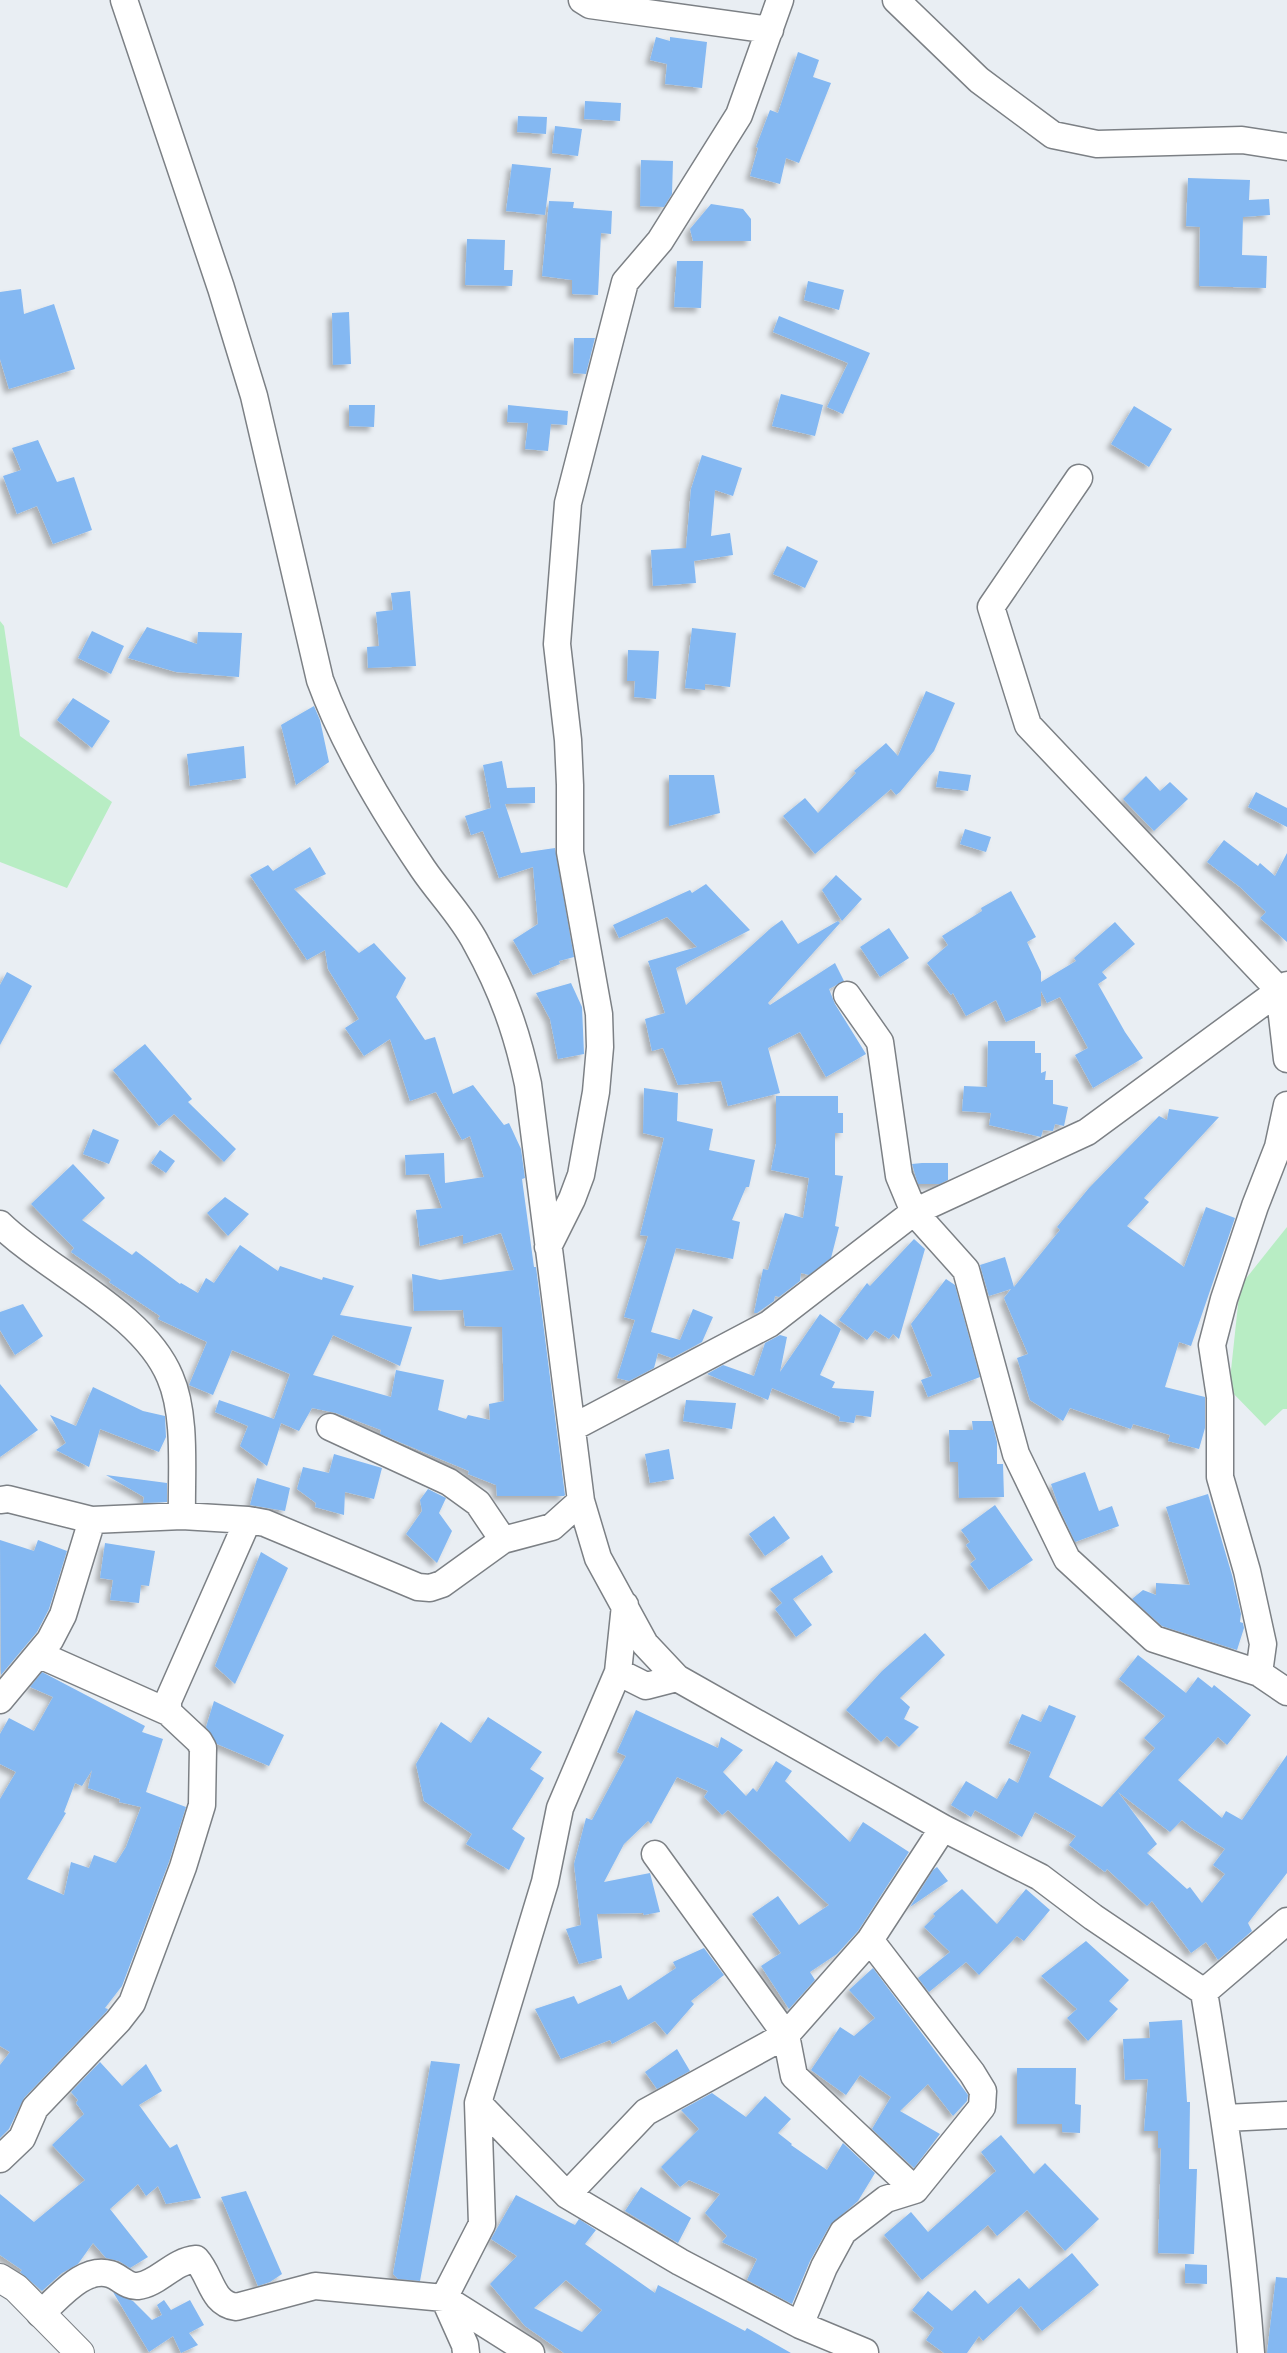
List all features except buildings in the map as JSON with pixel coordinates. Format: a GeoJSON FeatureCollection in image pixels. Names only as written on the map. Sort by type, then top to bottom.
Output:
{"type":"FeatureCollection","features":[{"type":"Feature","properties":{"kind":"main road"},"geometry":{"type":"LineString","coordinates":[[0,2278],[16,2288],[80,2353]]}},
{"type":"Feature","properties":{"kind":"street"},"geometry":{"type":"LineString","coordinates":[[124,0],[221,288],[254,396],[320,680],[329,704],[371,784],[423,870],[466,926],[476,943],[502,995],[518,1038],[528,1084],[581,1501],[598,1558],[625,1604],[645,1644],[677,1678],[943,1828],[1040,1877],[1093,1917],[1204,1992],[1226,2118],[1244,2262],[1251,2353]]}},
{"type":"Feature","properties":{"kind":"street"},"geometry":{"type":"LineString","coordinates":[[582,0],[590,5],[770,30]]}},
{"type":"Feature","properties":{"kind":"street"},"geometry":{"type":"LineString","coordinates":[[548,1247],[572,1199],[581,1175],[596,1092],[600,1047],[600,1014],[570,852],[568,749],[557,644],[568,503],[626,282],[660,241],[739,115],[780,0]]}},
{"type":"Feature","properties":{"kind":"street"},"geometry":{"type":"LineString","coordinates":[[896,0],[979,80],[1054,135],[1096,144],[1242,140],[1287,147]]}},
{"type":"Feature","properties":{"kind":"street"},"geometry":{"type":"LineString","coordinates":[[1079,478],[991,607],[1028,726],[1283,987],[1287,1059]]}},
{"type":"Feature","properties":{"kind":"street"},"geometry":{"type":"LineString","coordinates":[[572,1428],[769,1324],[914,1212],[1087,1132],[1283,987]]}},
{"type":"Feature","properties":{"kind":"street"},"geometry":{"type":"LineString","coordinates":[[847,995],[880,1042],[899,1176],[914,1212],[966,1270],[1016,1454],[1067,1559],[1154,1639],[1259,1673],[1287,1692]]}},
{"type":"Feature","properties":{"kind":"street"},"geometry":{"type":"LineString","coordinates":[[1259,1673],[1263,1644],[1247,1571],[1220,1477],[1220,1398],[1212,1345],[1224,1299],[1252,1215],[1278,1147],[1287,1105]]}},
{"type":"Feature","properties":{"kind":"street"},"geometry":{"type":"LineString","coordinates":[[0,1224],[99,1298],[147,1341],[170,1377],[179,1413],[182,1516]]}},
{"type":"Feature","properties":{"kind":"street"},"geometry":{"type":"LineString","coordinates":[[330,1426],[449,1482],[478,1503],[503,1540]]}},
{"type":"Feature","properties":{"kind":"street"},"geometry":{"type":"LineString","coordinates":[[3,1495],[92,1520],[182,1516],[248,1520],[265,1523],[418,1587],[430,1588],[442,1584],[503,1540],[552,1527],[581,1501]]}},
{"type":"Feature","properties":{"kind":"street"},"geometry":{"type":"LineString","coordinates":[[0,1700],[40,1655],[63,1615],[92,1520]]}},
{"type":"Feature","properties":{"kind":"street"},"geometry":{"type":"LineString","coordinates":[[168,1712],[168,1701],[248,1520]]}},
{"type":"Feature","properties":{"kind":"street"},"geometry":{"type":"LineString","coordinates":[[444,2298],[482,2224],[478,2103],[545,1882],[560,1808],[618,1672],[625,1604]]}},
{"type":"Feature","properties":{"kind":"street"},"geometry":{"type":"LineString","coordinates":[[0,2159],[22,2138],[35,2108],[118,2021],[132,2003],[183,1866],[202,1805],[203,1748],[199,1741],[168,1712],[40,1655]]}},
{"type":"Feature","properties":{"kind":"street"},"geometry":{"type":"LineString","coordinates":[[618,1672],[646,1686],[677,1678]]}},
{"type":"Feature","properties":{"kind":"street"},"geometry":{"type":"LineString","coordinates":[[567,2194],[646,2112],[786,2035],[870,1940],[943,1828]]}},
{"type":"Feature","properties":{"kind":"street"},"geometry":{"type":"LineString","coordinates":[[655,1854],[786,2035],[794,2076],[915,2190]]}},
{"type":"Feature","properties":{"kind":"street"},"geometry":{"type":"LineString","coordinates":[[1204,1992],[1287,1921]]}},
{"type":"Feature","properties":{"kind":"street"},"geometry":{"type":"LineString","coordinates":[[800,2325],[824,2267],[843,2232],[886,2199],[915,2190],[973,2121],[982,2107],[983,2091],[972,2072],[870,1940]]}},
{"type":"Feature","properties":{"kind":"street"},"geometry":{"type":"LineString","coordinates":[[478,2103],[567,2194],[680,2262],[800,2325],[865,2352]]}},
{"type":"Feature","properties":{"kind":"street"},"geometry":{"type":"LineString","coordinates":[[1226,2118],[1287,2115]]}},
{"type":"Feature","properties":{"kind":"street"},"geometry":{"type":"LineString","coordinates":[[40,2314],[86,2275],[111,2274],[128,2284],[138,2286],[185,2260],[196,2259],[206,2270],[218,2299],[226,2305],[236,2307],[315,2286],[444,2298],[531,2353]]}},
{"type":"Feature","properties":{"kind":"street"},"geometry":{"type":"LineString","coordinates":[[444,2298],[465,2345],[466,2353]]}},
{"type":"Feature","properties":{"kind":"green space"},"geometry":{"type":"Polygon","coordinates":[[[0,621],[4,626],[20,736],[112,802],[67,888],[0,862],[0,621]]]}},
{"type":"Feature","properties":{"kind":"green space"},"geometry":{"type":"Polygon","coordinates":[[[1287,1227],[1287,1409],[1283,1409],[1265,1426],[1229,1389],[1240,1286],[1287,1227]]]}}]}
